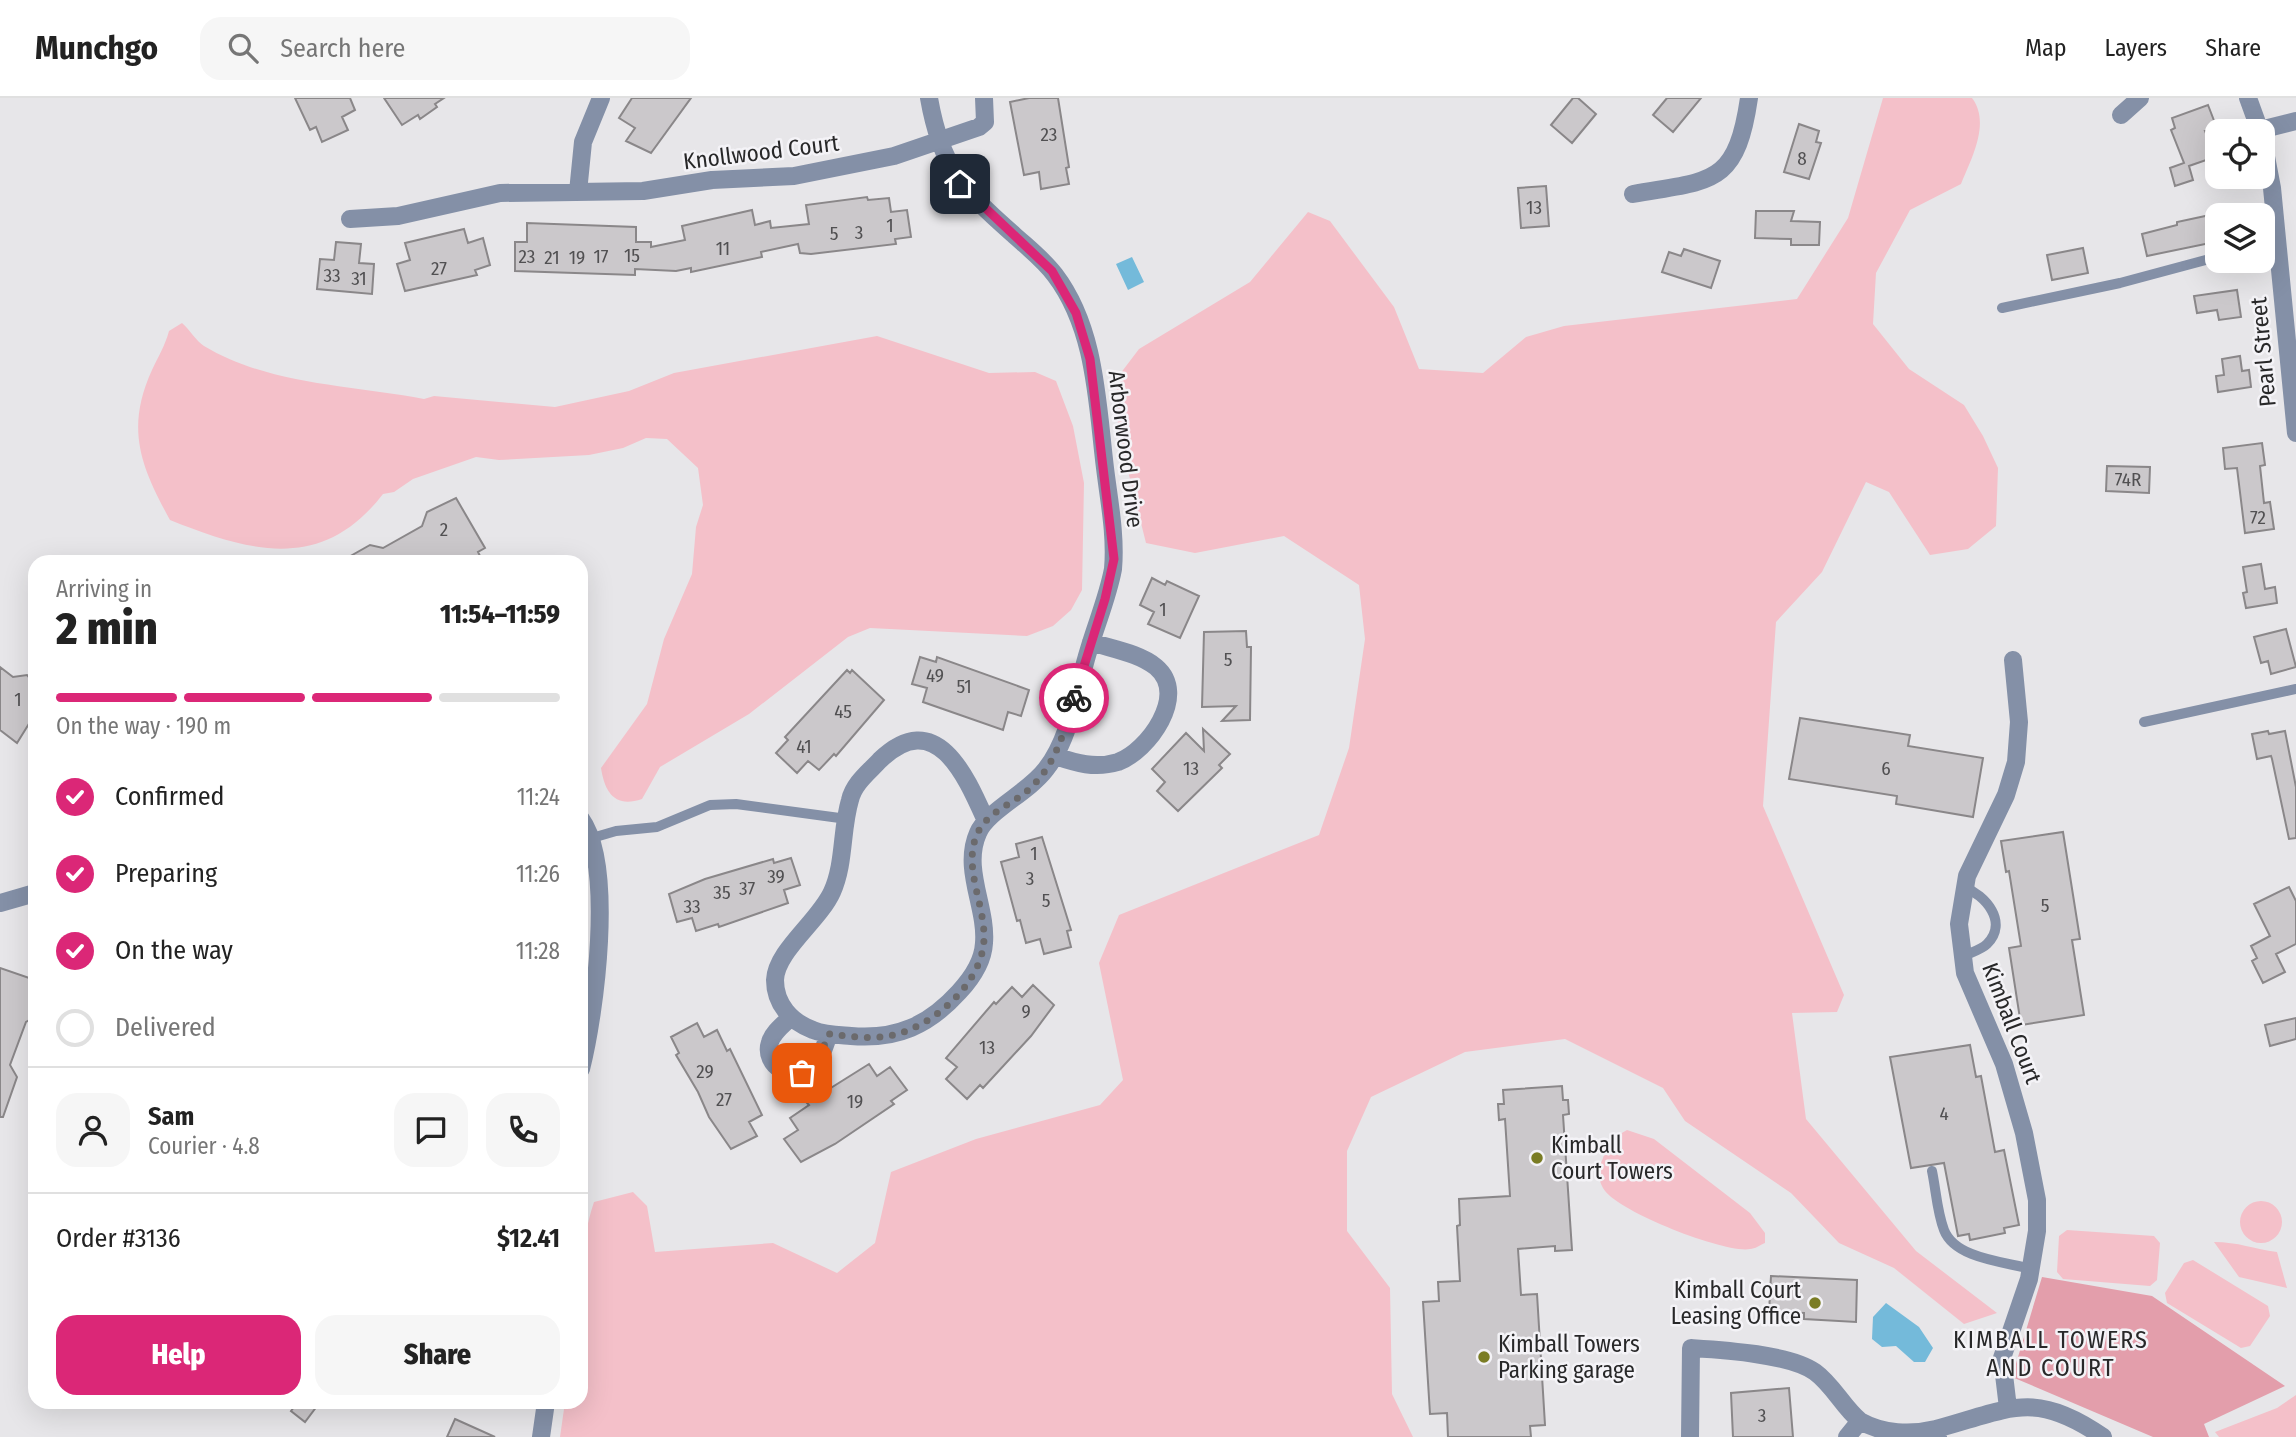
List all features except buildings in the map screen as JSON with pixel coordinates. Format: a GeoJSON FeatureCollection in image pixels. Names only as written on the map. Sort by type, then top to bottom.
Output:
{"type":"FeatureCollection","features":[{"type":"Feature","properties":{"kind":"street"},"geometry":{"type":"LineString","coordinates":[[578,192],[583,142],[601,98]]}},
{"type":"Feature","properties":{"kind":"street","name":"Arborwood Drive"},"geometry":{"type":"LineString","coordinates":[[929,98],[939,141],[953,173],[967,192],[1058,278],[1073,307],[1086,342],[1095,387],[1114,547],[1111,580],[1055,756],[1026,792],[986,821]]}},
{"type":"Feature","properties":{"kind":"street","name":"Knollwood Court"},"geometry":{"type":"LineString","coordinates":[[350,219],[398,216],[500,193],[643,191],[712,180],[793,176],[866,163],[979,127],[985,122],[984,98]]}},
{"type":"Feature","properties":{"kind":"street"},"geometry":{"type":"LineString","coordinates":[[1633,194],[1704,181],[1723,170],[1740,145],[1749,98]]}},
{"type":"Feature","properties":{"kind":"street"},"geometry":{"type":"LineString","coordinates":[[2121,115],[2140,98]]}},
{"type":"Feature","properties":{"kind":"street","name":"Pearl Street"},"geometry":{"type":"LineString","coordinates":[[2248,98],[2256,119]]}},
{"type":"Feature","properties":{"kind":"street"},"geometry":{"type":"LineString","coordinates":[[2275,129],[2296,121]]}},
{"type":"Feature","properties":{"kind":"street","name":"Pearl Street"},"geometry":{"type":"LineString","coordinates":[[2274,273],[2296,433]]}},
{"type":"Feature","properties":{"kind":"street"},"geometry":{"type":"LineString","coordinates":[[1055,756],[1088,766],[1119,761],[1146,741],[1163,712],[1167,685],[1156,668],[1138,657],[1091,642]]}},
{"type":"Feature","properties":{"kind":"street","name":"Kimball Court"},"geometry":{"type":"LineString","coordinates":[[2008,1408],[2003,1358],[2031,1269],[2037,1208],[2024,1133],[2000,1051],[1971,988],[1962,957],[1959,924],[1964,887],[2006,795],[2016,762],[2019,713],[2013,660]]}},
{"type":"Feature","properties":{"kind":"street"},"geometry":{"type":"LineString","coordinates":[[916,740],[937,747],[954,759],[986,821],[976,837],[973,853],[984,937],[982,953],[974,973],[942,1009],[908,1031],[877,1038],[829,1034],[810,1029],[791,1017],[778,998],[777,969],[831,895],[842,858],[847,819],[852,794],[863,778],[897,745],[916,740]]}},
{"type":"Feature","properties":{"kind":"street"},"geometry":{"type":"LineString","coordinates":[[588,831],[592,838],[600,890],[588,1028]]}},
{"type":"Feature","properties":{"kind":"street"},"geometry":{"type":"LineString","coordinates":[[0,903],[28,895]]}},
{"type":"Feature","properties":{"kind":"street"},"geometry":{"type":"LineString","coordinates":[[791,1017],[773,1036],[769,1046],[773,1063],[786,1073],[799,1074],[811,1069],[829,1034]]}},
{"type":"Feature","properties":{"kind":"street"},"geometry":{"type":"LineString","coordinates":[[1690,1437],[1691,1348],[1724,1351],[1806,1367],[1819,1376],[1860,1420],[1874,1428],[1937,1433],[2008,1408],[2031,1406],[2056,1410],[2080,1421],[2103,1437]]}},
{"type":"Feature","properties":{"kind":"street"},"geometry":{"type":"LineString","coordinates":[[541,1437],[545,1409]]}},
{"type":"Feature","properties":{"kind":"street"},"geometry":{"type":"LineString","coordinates":[[1847,1437],[1860,1420]]}},
{"type":"Feature","properties":{"kind":"lane"},"geometry":{"type":"LineString","coordinates":[[2002,308],[2120,283],[2205,260]]}},
{"type":"Feature","properties":{"kind":"lane"},"geometry":{"type":"LineString","coordinates":[[2144,722],[2296,689]]}},
{"type":"Feature","properties":{"kind":"lane"},"geometry":{"type":"LineString","coordinates":[[592,838],[616,831],[657,827],[710,805],[736,804],[847,819]]}},
{"type":"Feature","properties":{"kind":"lane"},"geometry":{"type":"LineString","coordinates":[[1962,957],[1986,945],[1994,933],[1995,918],[1988,902],[1964,887]]}},
{"type":"Feature","properties":{"kind":"lane"},"geometry":{"type":"LineString","coordinates":[[1932,1171],[1942,1224],[1951,1241],[1968,1252],[2031,1269]]}},
{"type":"Feature","properties":{"kind":"shaded area"},"geometry":{"type":"Polygon","coordinates":[[[1883,98],[1972,98],[1980,118],[1980,130],[1961,184],[1910,210],[1876,273],[1873,324],[1909,369],[1964,405],[1983,436],[1998,468],[1996,526],[1968,549],[1930,555],[1889,492],[1866,482],[1822,572],[1776,622],[1763,806],[1844,995],[1837,1012],[1792,1013],[1806,1119],[1916,1251],[1997,1313],[1964,1324],[1894,1268],[1839,1243],[1791,1193],[1685,1121],[1663,1088],[1565,1039],[1465,1052],[1371,1097],[1347,1151],[1347,1231],[1390,1288],[1392,1394],[1413,1437],[560,1437],[564,1409],[588,1409],[588,1223],[594,1202],[633,1192],[647,1206],[655,1252],[773,1243],[837,1273],[875,1243],[891,1172],[976,1139],[1100,1105],[1123,1080],[1099,963],[1119,915],[1319,835],[1349,748],[1365,639],[1359,585],[1284,536],[1195,553],[1146,543],[1118,431],[1117,378],[1139,349],[1250,282],[1308,212],[1330,221],[1394,307],[1419,369],[1483,373],[1526,337],[1564,326],[1797,299],[1848,218],[1883,98]]]}},
{"type":"Feature","properties":{"kind":"shaded area"},"geometry":{"type":"Polygon","coordinates":[[[182,323],[204,346],[229,359],[283,376],[424,399],[434,396],[555,407],[629,391],[674,373],[877,336],[989,373],[1035,372],[1056,381],[1073,426],[1084,483],[1082,590],[1071,610],[1053,626],[1027,636],[870,628],[848,637],[749,714],[660,767],[642,799],[618,800],[605,785],[601,768],[647,704],[664,639],[692,574],[696,527],[703,505],[698,468],[667,439],[646,438],[623,448],[589,455],[499,460],[476,457],[413,479],[394,492],[383,494],[360,519],[335,536],[310,545],[284,549],[228,541],[170,520],[144,465],[140,447],[139,411],[144,391],[169,331],[182,323]]]}},
{"type":"Feature","properties":{"kind":"shaded area"},"geometry":{"type":"Polygon","coordinates":[[[1627,1130],[1654,1139],[1750,1213],[1765,1233],[1765,1243],[1750,1249],[1719,1245],[1648,1219],[1612,1197],[1601,1184],[1599,1169],[1609,1145],[1627,1130]]]}},
{"type":"Feature","properties":{"kind":"shaded area"},"geometry":{"type":"Polygon","coordinates":[[[2261,1201],[2276,1207],[2282,1222],[2276,1237],[2261,1243],[2246,1237],[2240,1222],[2246,1207],[2261,1201]]]}},
{"type":"Feature","properties":{"kind":"shaded area"},"geometry":{"type":"Polygon","coordinates":[[[2067,1230],[2154,1236],[2160,1243],[2157,1280],[2150,1286],[2063,1279],[2057,1272],[2059,1236],[2067,1230]]]}},
{"type":"Feature","properties":{"kind":"shaded area"},"geometry":{"type":"Polygon","coordinates":[[[2214,1242],[2277,1252],[2287,1288],[2239,1277],[2214,1242]]]}},
{"type":"Feature","properties":{"kind":"shaded area"},"geometry":{"type":"Polygon","coordinates":[[[2193,1260],[2268,1306],[2270,1316],[2250,1346],[2241,1348],[2167,1303],[2165,1293],[2184,1263],[2193,1260]]]}},
{"type":"Feature","properties":{"kind":"shaded area"},"geometry":{"type":"Polygon","coordinates":[[[2042,1277],[2152,1296],[2285,1386],[2204,1424],[2209,1437],[2153,1437],[2012,1377],[2042,1277]]]}},
{"type":"Feature","properties":{"kind":"shaded area"},"geometry":{"type":"Polygon","coordinates":[[[2296,1395],[2296,1437],[2219,1437],[2215,1432],[2277,1408],[2296,1395]]]}},
{"type":"Feature","properties":{"kind":"water"},"geometry":{"type":"Polygon","coordinates":[[[1132,257],[1144,282],[1128,290],[1116,264],[1132,257]]]}},
{"type":"Feature","properties":{"kind":"water"},"geometry":{"type":"Polygon","coordinates":[[[1886,1303],[1919,1327],[1933,1348],[1925,1362],[1914,1362],[1896,1346],[1882,1347],[1872,1339],[1873,1317],[1886,1303]]]}},
{"type":"Feature","properties":{"kind":"way so far"},"geometry":{"type":"LineString","coordinates":[[802,1073],[816,1065],[829,1034],[877,1038],[908,1031],[942,1009],[974,973],[982,953],[984,937],[973,869],[976,837],[986,821],[1026,792],[1050,764],[1074,698]]}},
{"type":"Feature","properties":{"kind":"place","name":"Kimball Court Towers"},"geometry":{"type":"Point","coordinates":[1537,1158]}},
{"type":"Feature","properties":{"kind":"place","name":"Kimball Court Leasing Office"},"geometry":{"type":"Point","coordinates":[1815,1303]}},
{"type":"Feature","properties":{"kind":"place","name":"Kimball Towers Parking garage"},"geometry":{"type":"Point","coordinates":[1484,1357]}},
{"type":"Feature","properties":{"kind":"district","name":"KIMBALL TOWERS AND COURT"},"geometry":{"type":"Point","coordinates":[2051,1354]}},
{"type":"Feature","properties":{"kind":"route"},"geometry":{"type":"LineString","coordinates":[[960,184],[1052,271],[1076,313],[1090,359],[1114,559],[1111,580],[1074,698]]}}]}
